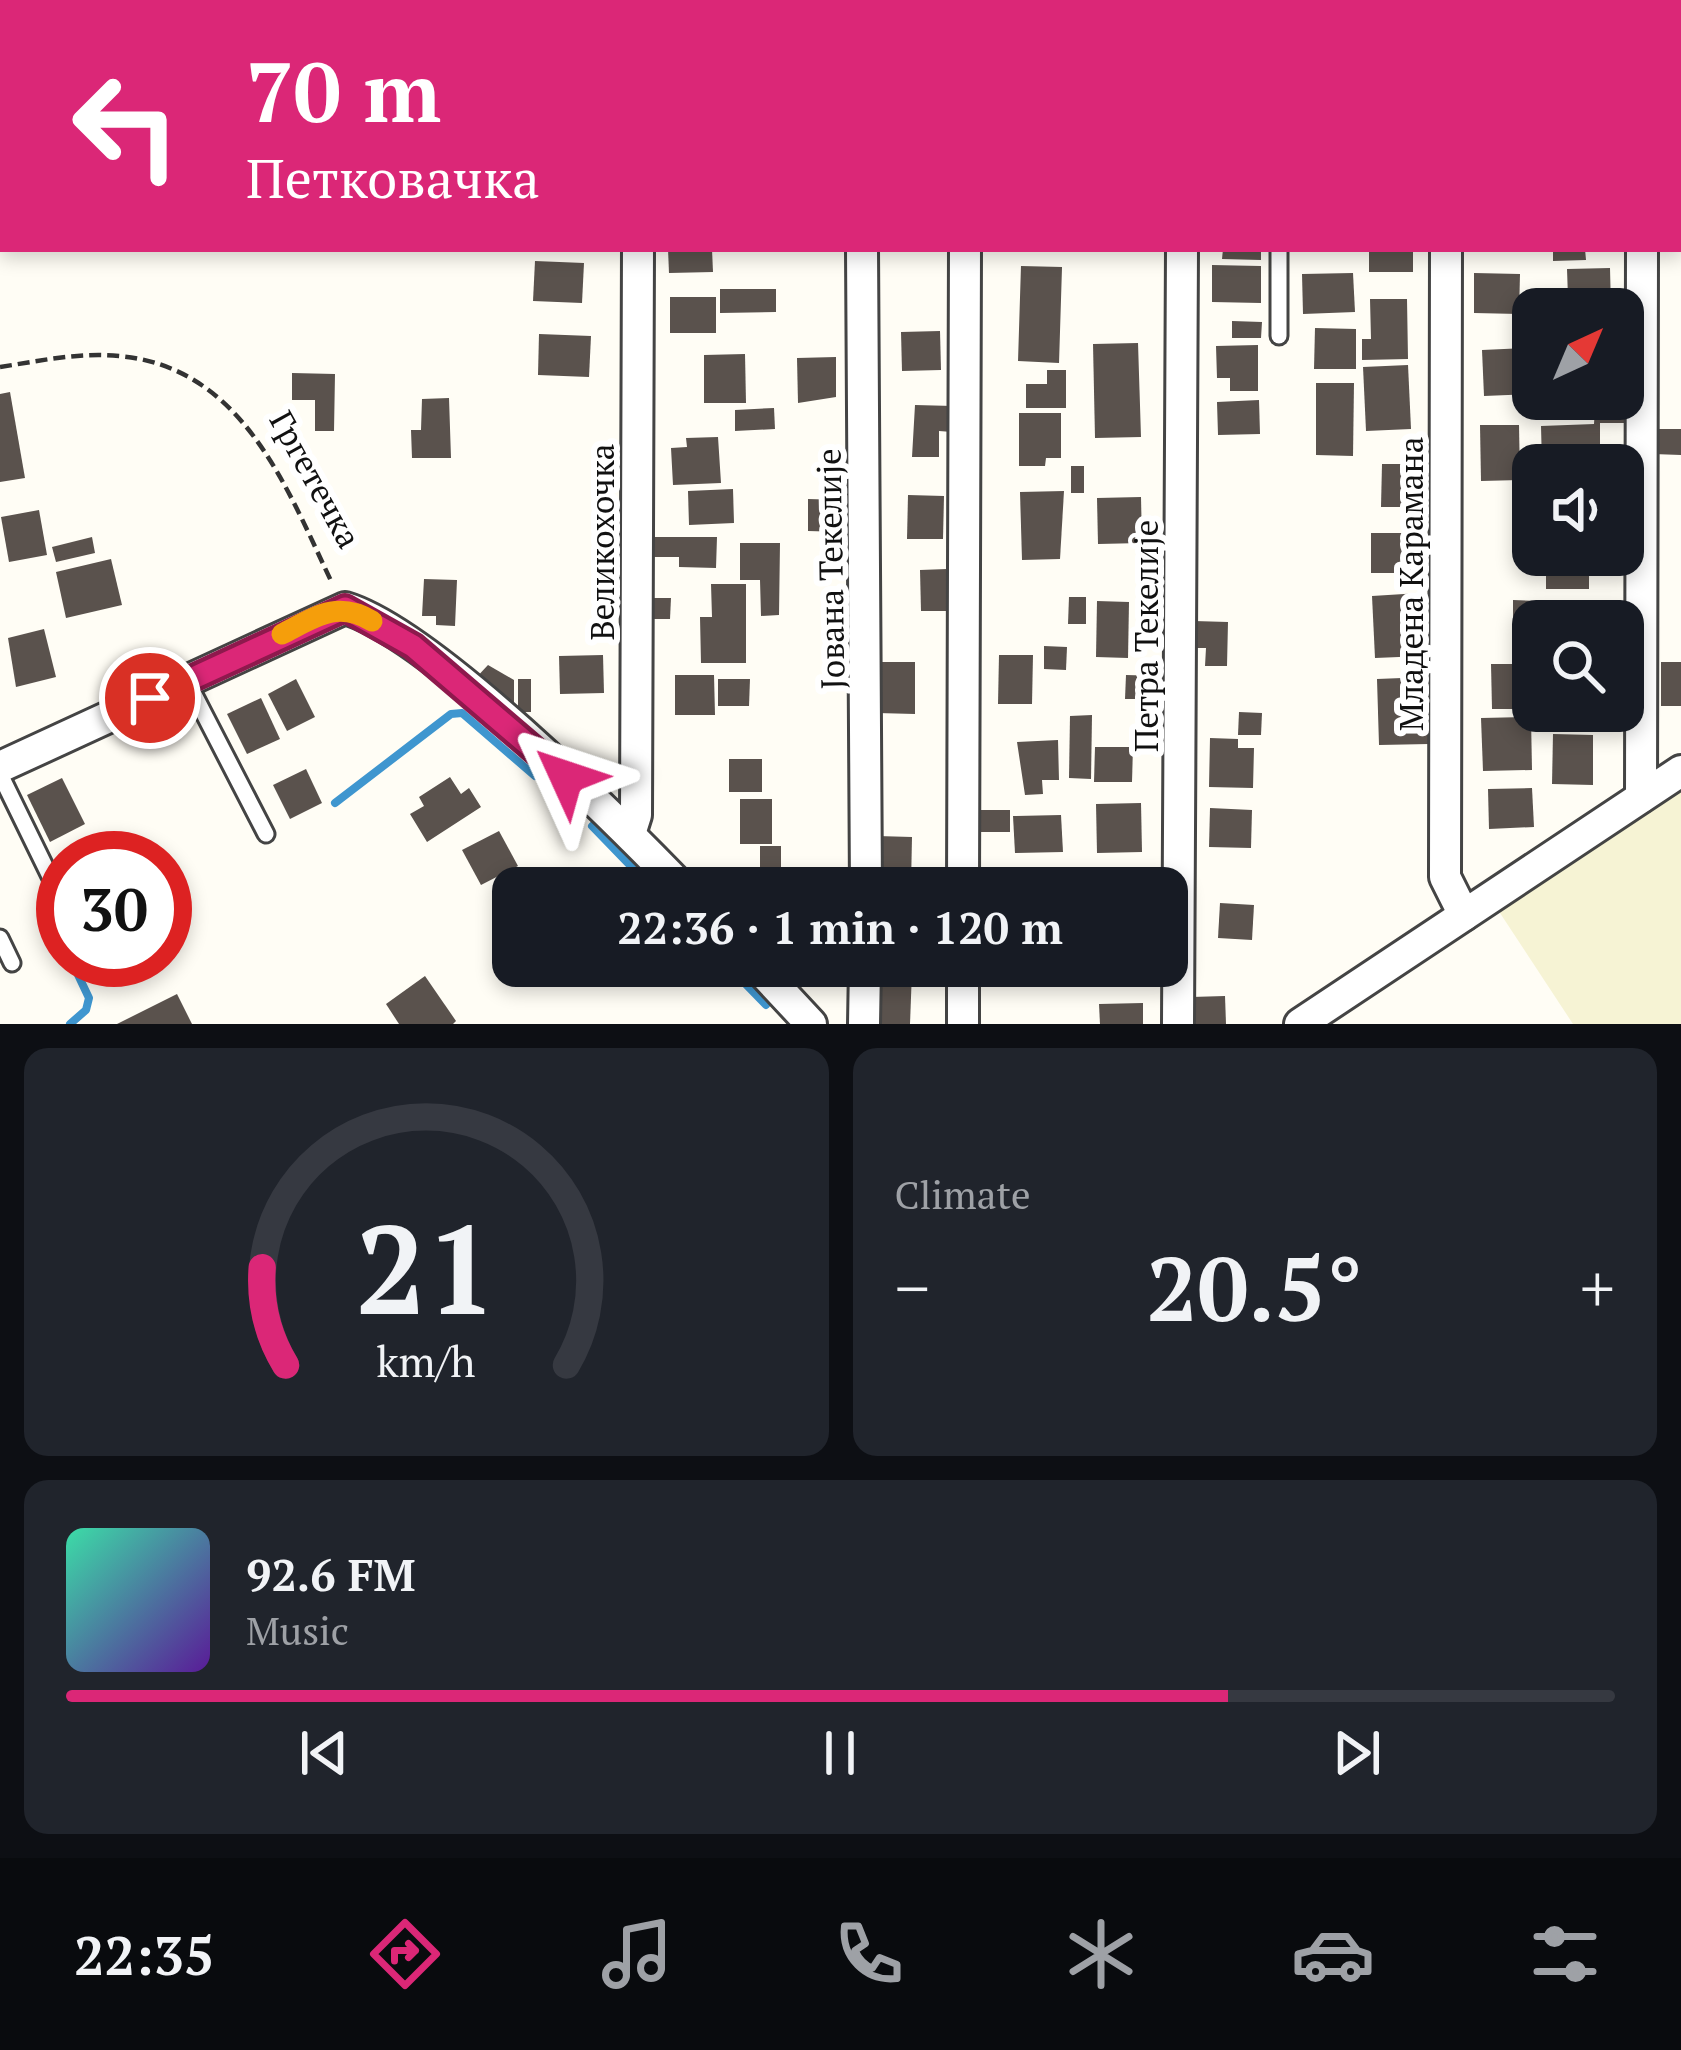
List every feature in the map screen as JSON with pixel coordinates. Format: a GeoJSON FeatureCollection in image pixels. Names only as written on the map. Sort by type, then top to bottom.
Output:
{"type":"FeatureCollection","features":[{"type":"Feature","properties":{"kind":"street","name":"Великохочка"},"geometry":{"type":"LineString","coordinates":[[630,834],[637,815],[638,252]]}},
{"type":"Feature","properties":{"kind":"street","name":"Јована Текелије"},"geometry":{"type":"LineString","coordinates":[[862,252],[866,867]]}},
{"type":"Feature","properties":{"kind":"street"},"geometry":{"type":"LineString","coordinates":[[964,867],[965,252]]}},
{"type":"Feature","properties":{"kind":"street","name":"Петра Текелије"},"geometry":{"type":"LineString","coordinates":[[1178,1024],[1182,252]]}},
{"type":"Feature","properties":{"kind":"street","name":"Младена Карамана"},"geometry":{"type":"LineString","coordinates":[[1446,252],[1445,877],[1464,915]]}},
{"type":"Feature","properties":{"kind":"street"},"geometry":{"type":"LineString","coordinates":[[1640,797],[1642,252]]}},
{"type":"Feature","properties":{"kind":"street"},"geometry":{"type":"LineString","coordinates":[[0,771],[345,608],[413,646],[662,867]]}},
{"type":"Feature","properties":{"kind":"street"},"geometry":{"type":"LineString","coordinates":[[1300,1024],[1681,771]]}},
{"type":"Feature","properties":{"kind":"street"},"geometry":{"type":"LineString","coordinates":[[777,987],[811,1024]]}},
{"type":"Feature","properties":{"kind":"street"},"geometry":{"type":"LineString","coordinates":[[864,1024],[865,987]]}},
{"type":"Feature","properties":{"kind":"street"},"geometry":{"type":"LineString","coordinates":[[963,987],[963,1024]]}},
{"type":"Feature","properties":{"kind":"lane"},"geometry":{"type":"LineString","coordinates":[[1280,252],[1280,336]]}},
{"type":"Feature","properties":{"kind":"lane"},"geometry":{"type":"LineString","coordinates":[[187,681],[266,834]]}},
{"type":"Feature","properties":{"kind":"lane"},"geometry":{"type":"LineString","coordinates":[[0,771],[36,846]]}},
{"type":"Feature","properties":{"kind":"lane"},"geometry":{"type":"LineString","coordinates":[[0,938],[13,963]]}},
{"type":"Feature","properties":{"kind":"path","name":"Гргетечка"},"geometry":{"type":"LineString","coordinates":[[0,367],[117,356],[184,372],[225,400],[249,425],[286,486],[345,608]]}},
{"type":"Feature","properties":{"kind":"shaded area"},"geometry":{"type":"Polygon","coordinates":[[[1681,776],[1681,1024],[1573,1024],[1498,910],[1681,776]]]}},
{"type":"Feature","properties":{"kind":"building"},"geometry":{"type":"Polygon","coordinates":[[[668,252],[712,252],[713,272],[669,273],[668,252]]]}},
{"type":"Feature","properties":{"kind":"building"},"geometry":{"type":"Polygon","coordinates":[[[1223,252],[1261,252],[1261,260],[1222,259],[1223,252]]]}},
{"type":"Feature","properties":{"kind":"building"},"geometry":{"type":"Polygon","coordinates":[[[1369,252],[1413,252],[1413,272],[1369,272],[1369,252]]]}},
{"type":"Feature","properties":{"kind":"building"},"geometry":{"type":"Polygon","coordinates":[[[1553,252],[1585,252],[1586,260],[1553,261],[1553,252]]]}},
{"type":"Feature","properties":{"kind":"building"},"geometry":{"type":"Polygon","coordinates":[[[535,261],[584,263],[582,303],[533,301],[535,261]]]}},
{"type":"Feature","properties":{"kind":"building"},"geometry":{"type":"Polygon","coordinates":[[[1212,265],[1261,266],[1261,303],[1212,302],[1212,265]]]}},
{"type":"Feature","properties":{"kind":"building"},"geometry":{"type":"Polygon","coordinates":[[[1021,266],[1062,267],[1059,363],[1018,361],[1021,266]]]}},
{"type":"Feature","properties":{"kind":"building"},"geometry":{"type":"Polygon","coordinates":[[[1610,268],[1610,288],[1568,288],[1567,269],[1610,268]]]}},
{"type":"Feature","properties":{"kind":"building"},"geometry":{"type":"Polygon","coordinates":[[[1353,273],[1355,312],[1303,314],[1302,274],[1353,273]]]}},
{"type":"Feature","properties":{"kind":"building"},"geometry":{"type":"Polygon","coordinates":[[[1474,273],[1520,274],[1520,288],[1512,288],[1512,314],[1474,313],[1474,273]]]}},
{"type":"Feature","properties":{"kind":"building"},"geometry":{"type":"Polygon","coordinates":[[[720,289],[776,289],[776,312],[720,313],[720,289]]]}},
{"type":"Feature","properties":{"kind":"building"},"geometry":{"type":"Polygon","coordinates":[[[670,297],[716,297],[716,333],[670,333],[670,297]]]}},
{"type":"Feature","properties":{"kind":"building"},"geometry":{"type":"Polygon","coordinates":[[[1370,299],[1407,299],[1408,359],[1362,360],[1362,339],[1371,339],[1370,299]]]}},
{"type":"Feature","properties":{"kind":"building"},"geometry":{"type":"Polygon","coordinates":[[[1232,321],[1262,322],[1261,338],[1232,338],[1232,321]]]}},
{"type":"Feature","properties":{"kind":"building"},"geometry":{"type":"Polygon","coordinates":[[[1315,328],[1356,329],[1356,369],[1314,369],[1315,328]]]}},
{"type":"Feature","properties":{"kind":"building"},"geometry":{"type":"Polygon","coordinates":[[[940,331],[941,370],[902,371],[901,332],[940,331]]]}},
{"type":"Feature","properties":{"kind":"building"},"geometry":{"type":"Polygon","coordinates":[[[539,334],[591,336],[589,377],[538,375],[539,334]]]}},
{"type":"Feature","properties":{"kind":"building"},"geometry":{"type":"Polygon","coordinates":[[[1138,343],[1141,437],[1095,438],[1093,344],[1138,343]]]}},
{"type":"Feature","properties":{"kind":"building"},"geometry":{"type":"Polygon","coordinates":[[[1258,345],[1258,391],[1230,391],[1230,378],[1217,378],[1216,346],[1258,345]]]}},
{"type":"Feature","properties":{"kind":"building"},"geometry":{"type":"Polygon","coordinates":[[[1512,349],[1512,395],[1484,396],[1482,350],[1512,349]]]}},
{"type":"Feature","properties":{"kind":"building"},"geometry":{"type":"Polygon","coordinates":[[[745,354],[746,403],[704,403],[704,355],[745,354]]]}},
{"type":"Feature","properties":{"kind":"building"},"geometry":{"type":"Polygon","coordinates":[[[836,357],[836,397],[798,403],[797,358],[836,357]]]}},
{"type":"Feature","properties":{"kind":"building"},"geometry":{"type":"Polygon","coordinates":[[[1408,365],[1411,429],[1366,431],[1363,367],[1408,365]]]}},
{"type":"Feature","properties":{"kind":"building"},"geometry":{"type":"Polygon","coordinates":[[[1047,370],[1066,370],[1066,408],[1026,408],[1026,384],[1047,384],[1047,370]]]}},
{"type":"Feature","properties":{"kind":"building"},"geometry":{"type":"Polygon","coordinates":[[[292,373],[335,374],[334,431],[315,431],[315,400],[292,400],[292,373]]]}},
{"type":"Feature","properties":{"kind":"building"},"geometry":{"type":"Polygon","coordinates":[[[1316,383],[1354,383],[1353,456],[1316,455],[1316,383]]]}},
{"type":"Feature","properties":{"kind":"building"},"geometry":{"type":"Polygon","coordinates":[[[10,392],[25,478],[0,482],[0,394],[10,392]]]}},
{"type":"Feature","properties":{"kind":"building"},"geometry":{"type":"Polygon","coordinates":[[[449,398],[451,458],[412,458],[411,430],[421,430],[422,399],[449,398]]]}},
{"type":"Feature","properties":{"kind":"building"},"geometry":{"type":"Polygon","coordinates":[[[1259,400],[1260,434],[1218,435],[1217,402],[1259,400]]]}},
{"type":"Feature","properties":{"kind":"building"},"geometry":{"type":"Polygon","coordinates":[[[915,405],[953,406],[952,432],[939,431],[939,457],[912,457],[915,405]]]}},
{"type":"Feature","properties":{"kind":"building"},"geometry":{"type":"Polygon","coordinates":[[[774,408],[775,429],[735,431],[735,410],[774,408]]]}},
{"type":"Feature","properties":{"kind":"building"},"geometry":{"type":"Polygon","coordinates":[[[1019,413],[1061,413],[1061,458],[1046,458],[1045,466],[1019,466],[1019,413]]]}},
{"type":"Feature","properties":{"kind":"building"},"geometry":{"type":"Polygon","coordinates":[[[1594,420],[1624,420],[1600,423],[1600,444],[1541,444],[1541,426],[1594,424],[1594,420]]]}},
{"type":"Feature","properties":{"kind":"building"},"geometry":{"type":"Polygon","coordinates":[[[1480,425],[1519,425],[1519,444],[1512,444],[1512,480],[1481,481],[1480,425]]]}},
{"type":"Feature","properties":{"kind":"building"},"geometry":{"type":"Polygon","coordinates":[[[1653,429],[1681,429],[1681,455],[1653,454],[1653,429]]]}},
{"type":"Feature","properties":{"kind":"building"},"geometry":{"type":"Polygon","coordinates":[[[718,437],[721,483],[673,485],[671,448],[687,447],[686,438],[718,437]]]}},
{"type":"Feature","properties":{"kind":"building"},"geometry":{"type":"Polygon","coordinates":[[[1382,464],[1423,464],[1423,507],[1381,507],[1382,464]]]}},
{"type":"Feature","properties":{"kind":"building"},"geometry":{"type":"Polygon","coordinates":[[[1071,466],[1084,466],[1084,493],[1071,493],[1071,466]]]}},
{"type":"Feature","properties":{"kind":"building"},"geometry":{"type":"Polygon","coordinates":[[[733,489],[734,523],[689,525],[688,491],[733,489]]]}},
{"type":"Feature","properties":{"kind":"building"},"geometry":{"type":"Polygon","coordinates":[[[1064,491],[1060,559],[1022,560],[1020,492],[1064,491]]]}},
{"type":"Feature","properties":{"kind":"building"},"geometry":{"type":"Polygon","coordinates":[[[908,495],[944,496],[943,539],[907,539],[908,495]]]}},
{"type":"Feature","properties":{"kind":"building"},"geometry":{"type":"Polygon","coordinates":[[[1141,497],[1142,543],[1098,544],[1097,498],[1141,497]]]}},
{"type":"Feature","properties":{"kind":"building"},"geometry":{"type":"Polygon","coordinates":[[[808,499],[843,500],[843,532],[808,531],[808,499]]]}},
{"type":"Feature","properties":{"kind":"building"},"geometry":{"type":"Polygon","coordinates":[[[39,510],[47,555],[9,562],[1,517],[39,510]]]}},
{"type":"Feature","properties":{"kind":"building"},"geometry":{"type":"Polygon","coordinates":[[[1371,533],[1411,533],[1412,573],[1371,573],[1371,533]]]}},
{"type":"Feature","properties":{"kind":"building"},"geometry":{"type":"Polygon","coordinates":[[[92,537],[95,553],[56,562],[52,547],[92,537]]]}},
{"type":"Feature","properties":{"kind":"building"},"geometry":{"type":"Polygon","coordinates":[[[648,537],[717,537],[716,568],[679,567],[679,557],[648,557],[648,537]]]}},
{"type":"Feature","properties":{"kind":"building"},"geometry":{"type":"Polygon","coordinates":[[[740,543],[780,543],[779,615],[761,616],[760,580],[740,580],[740,543]]]}},
{"type":"Feature","properties":{"kind":"building"},"geometry":{"type":"Polygon","coordinates":[[[111,559],[122,605],[66,618],[56,572],[111,559]]]}},
{"type":"Feature","properties":{"kind":"building"},"geometry":{"type":"Polygon","coordinates":[[[947,569],[948,611],[921,611],[920,570],[947,569]]]}},
{"type":"Feature","properties":{"kind":"building"},"geometry":{"type":"Polygon","coordinates":[[[1546,576],[1589,576],[1589,589],[1546,589],[1546,576]]]}},
{"type":"Feature","properties":{"kind":"building"},"geometry":{"type":"Polygon","coordinates":[[[424,579],[457,580],[455,626],[436,625],[436,616],[422,616],[424,579]]]}},
{"type":"Feature","properties":{"kind":"building"},"geometry":{"type":"Polygon","coordinates":[[[711,584],[746,584],[746,663],[701,663],[700,617],[712,617],[711,584]]]}},
{"type":"Feature","properties":{"kind":"building"},"geometry":{"type":"Polygon","coordinates":[[[1420,593],[1423,656],[1375,658],[1372,596],[1420,593]]]}},
{"type":"Feature","properties":{"kind":"building"},"geometry":{"type":"Polygon","coordinates":[[[1069,597],[1086,597],[1086,624],[1068,624],[1069,597]]]}},
{"type":"Feature","properties":{"kind":"building"},"geometry":{"type":"Polygon","coordinates":[[[647,598],[671,598],[670,619],[647,619],[647,598]]]}},
{"type":"Feature","properties":{"kind":"building"},"geometry":{"type":"Polygon","coordinates":[[[1097,601],[1129,602],[1128,658],[1096,657],[1097,601]]]}},
{"type":"Feature","properties":{"kind":"building"},"geometry":{"type":"Polygon","coordinates":[[[1194,621],[1228,622],[1227,666],[1205,666],[1206,648],[1194,648],[1194,621]]]}},
{"type":"Feature","properties":{"kind":"building"},"geometry":{"type":"Polygon","coordinates":[[[44,629],[56,677],[16,687],[8,638],[44,629]]]}},
{"type":"Feature","properties":{"kind":"building"},"geometry":{"type":"Polygon","coordinates":[[[1044,646],[1067,647],[1066,670],[1044,669],[1044,646]]]}},
{"type":"Feature","properties":{"kind":"building"},"geometry":{"type":"Polygon","coordinates":[[[603,655],[604,693],[560,694],[559,656],[603,655]]]}},
{"type":"Feature","properties":{"kind":"building"},"geometry":{"type":"Polygon","coordinates":[[[999,655],[1033,655],[1032,704],[998,704],[999,655]]]}},
{"type":"Feature","properties":{"kind":"building"},"geometry":{"type":"Polygon","coordinates":[[[877,662],[915,662],[915,714],[877,713],[877,662]]]}},
{"type":"Feature","properties":{"kind":"building"},"geometry":{"type":"Polygon","coordinates":[[[1661,662],[1681,662],[1681,706],[1661,706],[1661,662]]]}},
{"type":"Feature","properties":{"kind":"building"},"geometry":{"type":"Polygon","coordinates":[[[1491,664],[1512,664],[1512,709],[1492,709],[1491,664]]]}},
{"type":"Feature","properties":{"kind":"building"},"geometry":{"type":"Polygon","coordinates":[[[488,665],[514,680],[514,712],[474,680],[488,665]]]}},
{"type":"Feature","properties":{"kind":"building"},"geometry":{"type":"Polygon","coordinates":[[[675,675],[714,675],[715,715],[675,715],[675,675]]]}},
{"type":"Feature","properties":{"kind":"building"},"geometry":{"type":"Polygon","coordinates":[[[1126,675],[1162,676],[1162,699],[1125,699],[1126,675]]]}},
{"type":"Feature","properties":{"kind":"building"},"geometry":{"type":"Polygon","coordinates":[[[1427,677],[1429,744],[1379,745],[1377,679],[1427,677]]]}},
{"type":"Feature","properties":{"kind":"building"},"geometry":{"type":"Polygon","coordinates":[[[296,679],[315,717],[287,731],[268,694],[296,679]]]}},
{"type":"Feature","properties":{"kind":"building"},"geometry":{"type":"Polygon","coordinates":[[[518,679],[531,679],[531,712],[518,712],[518,679]]]}},
{"type":"Feature","properties":{"kind":"building"},"geometry":{"type":"Polygon","coordinates":[[[718,679],[750,679],[749,706],[718,706],[718,679]]]}},
{"type":"Feature","properties":{"kind":"building"},"geometry":{"type":"Polygon","coordinates":[[[261,698],[280,739],[247,754],[227,714],[261,698]]]}},
{"type":"Feature","properties":{"kind":"building"},"geometry":{"type":"Polygon","coordinates":[[[1239,712],[1262,713],[1261,735],[1238,735],[1239,712]]]}},
{"type":"Feature","properties":{"kind":"building"},"geometry":{"type":"Polygon","coordinates":[[[1092,715],[1091,779],[1069,778],[1070,716],[1092,715]]]}},
{"type":"Feature","properties":{"kind":"building"},"geometry":{"type":"Polygon","coordinates":[[[1512,717],[1512,732],[1531,732],[1532,770],[1483,771],[1481,718],[1512,717]]]}},
{"type":"Feature","properties":{"kind":"building"},"geometry":{"type":"Polygon","coordinates":[[[1553,734],[1593,735],[1593,785],[1552,784],[1553,734]]]}},
{"type":"Feature","properties":{"kind":"building"},"geometry":{"type":"Polygon","coordinates":[[[1210,738],[1238,739],[1238,748],[1254,748],[1253,788],[1209,787],[1210,738]]]}},
{"type":"Feature","properties":{"kind":"building"},"geometry":{"type":"Polygon","coordinates":[[[1058,740],[1059,780],[1042,780],[1043,794],[1025,795],[1017,742],[1058,740]]]}},
{"type":"Feature","properties":{"kind":"building"},"geometry":{"type":"Polygon","coordinates":[[[1095,747],[1133,747],[1132,782],[1094,782],[1095,747]]]}},
{"type":"Feature","properties":{"kind":"building"},"geometry":{"type":"Polygon","coordinates":[[[729,759],[762,759],[762,792],[729,792],[729,759]]]}},
{"type":"Feature","properties":{"kind":"building"},"geometry":{"type":"Polygon","coordinates":[[[306,769],[322,803],[290,819],[273,785],[306,769]]]}},
{"type":"Feature","properties":{"kind":"building"},"geometry":{"type":"Polygon","coordinates":[[[450,777],[461,794],[469,788],[481,807],[427,842],[410,814],[424,806],[419,797],[450,777]]]}},
{"type":"Feature","properties":{"kind":"building"},"geometry":{"type":"Polygon","coordinates":[[[62,778],[85,824],[71,831],[45,831],[27,795],[62,778]]]}},
{"type":"Feature","properties":{"kind":"building"},"geometry":{"type":"Polygon","coordinates":[[[1532,788],[1534,827],[1489,829],[1488,789],[1532,788]]]}},
{"type":"Feature","properties":{"kind":"building"},"geometry":{"type":"Polygon","coordinates":[[[740,799],[772,799],[772,844],[740,844],[740,799]]]}},
{"type":"Feature","properties":{"kind":"building"},"geometry":{"type":"Polygon","coordinates":[[[1141,803],[1142,852],[1097,853],[1096,804],[1141,803]]]}},
{"type":"Feature","properties":{"kind":"building"},"geometry":{"type":"Polygon","coordinates":[[[1210,808],[1252,810],[1251,848],[1209,847],[1210,808]]]}},
{"type":"Feature","properties":{"kind":"building"},"geometry":{"type":"Polygon","coordinates":[[[978,810],[1010,810],[1010,832],[978,832],[978,810]]]}},
{"type":"Feature","properties":{"kind":"building"},"geometry":{"type":"Polygon","coordinates":[[[1061,815],[1063,852],[1015,853],[1013,816],[1061,815]]]}},
{"type":"Feature","properties":{"kind":"building"},"geometry":{"type":"Polygon","coordinates":[[[499,831],[518,866],[492,867],[492,879],[481,885],[462,850],[499,831]]]}},
{"type":"Feature","properties":{"kind":"building"},"geometry":{"type":"Polygon","coordinates":[[[877,836],[912,837],[911,867],[876,867],[877,836]]]}},
{"type":"Feature","properties":{"kind":"building"},"geometry":{"type":"Polygon","coordinates":[[[760,846],[781,846],[781,867],[760,867],[760,846]]]}},
{"type":"Feature","properties":{"kind":"building"},"geometry":{"type":"Polygon","coordinates":[[[1220,903],[1254,905],[1252,940],[1218,938],[1220,903]]]}},
{"type":"Feature","properties":{"kind":"building"},"geometry":{"type":"Polygon","coordinates":[[[425,976],[456,1021],[453,1024],[399,1024],[386,1004],[425,976]]]}},
{"type":"Feature","properties":{"kind":"building"},"geometry":{"type":"Polygon","coordinates":[[[876,987],[911,987],[910,1024],[875,1024],[876,987]]]}},
{"type":"Feature","properties":{"kind":"building"},"geometry":{"type":"Polygon","coordinates":[[[177,994],[192,1024],[117,1024],[177,994]]]}},
{"type":"Feature","properties":{"kind":"building"},"geometry":{"type":"Polygon","coordinates":[[[1225,996],[1226,1024],[1192,1024],[1191,997],[1225,996]]]}},
{"type":"Feature","properties":{"kind":"building"},"geometry":{"type":"Polygon","coordinates":[[[1143,1003],[1143,1024],[1100,1024],[1099,1004],[1143,1003]]]}},
{"type":"Feature","properties":{"kind":"waterway"},"geometry":{"type":"LineString","coordinates":[[335,803],[451,714],[462,713],[535,776]]}},
{"type":"Feature","properties":{"kind":"waterway"},"geometry":{"type":"LineString","coordinates":[[592,826],[632,867]]}},
{"type":"Feature","properties":{"kind":"waterway"},"geometry":{"type":"LineString","coordinates":[[70,1024],[86,1010],[89,998],[84,987]]}},
{"type":"Feature","properties":{"kind":"waterway"},"geometry":{"type":"LineString","coordinates":[[748,987],[766,1005]]}},
{"type":"Feature","properties":{"kind":"slow traffic"},"geometry":{"type":"LineString","coordinates":[[282,634],[333,609],[356,611],[372,621]]}},
{"type":"Feature","properties":{"kind":"route"},"geometry":{"type":"LineString","coordinates":[[150,698],[317,616],[345,608],[413,646],[566,777]]}}]}
